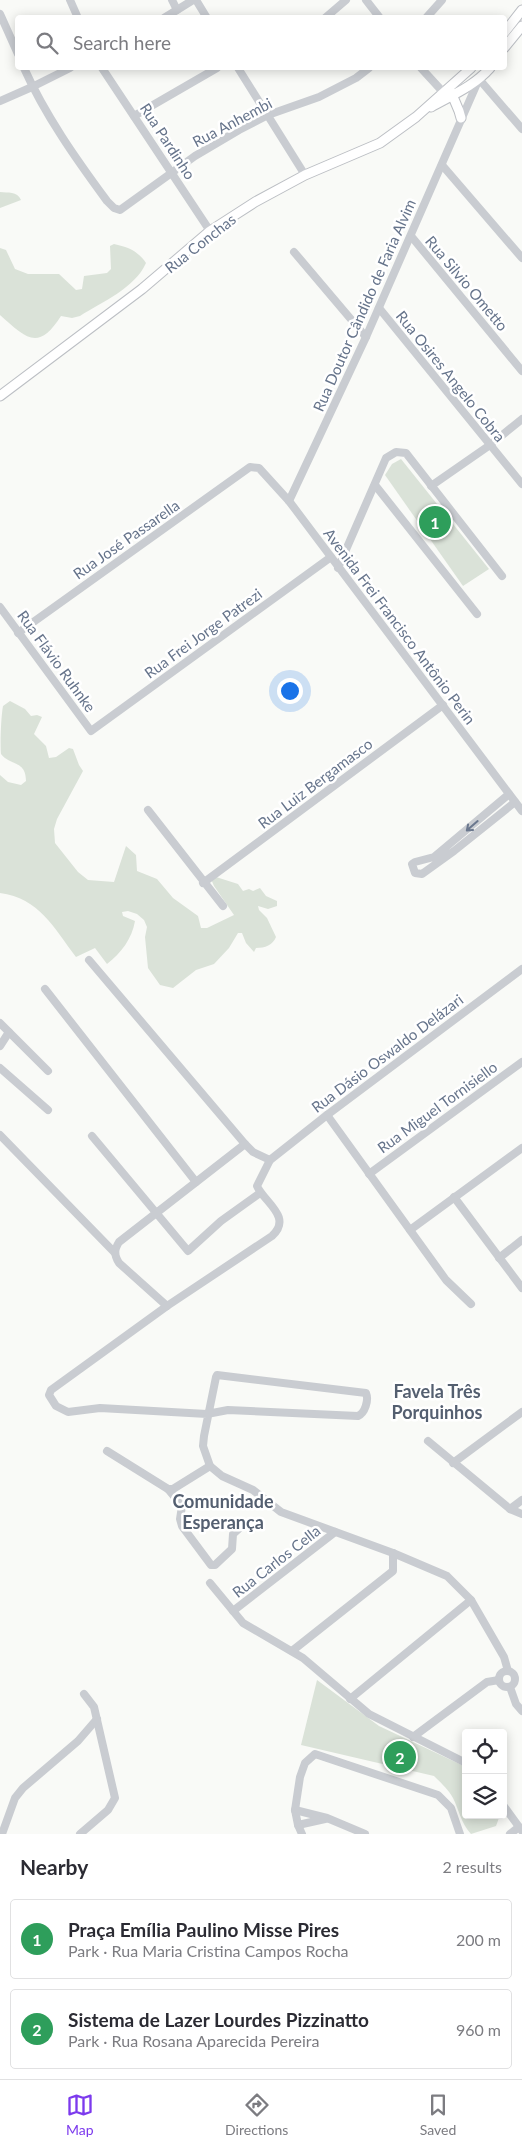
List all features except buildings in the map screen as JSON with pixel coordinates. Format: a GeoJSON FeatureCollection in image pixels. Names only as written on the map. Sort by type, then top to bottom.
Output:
{"type":"FeatureCollection","features":[{"type":"Feature","properties":{"kind":"main road"},"geometry":{"type":"LineString","coordinates":[[507,29],[522,10]]}},
{"type":"Feature","properties":{"kind":"main road"},"geometry":{"type":"LineString","coordinates":[[507,44],[522,26]]}},
{"type":"Feature","properties":{"kind":"main road","name":"Rua Conchas"},"geometry":{"type":"LineString","coordinates":[[416,117],[468,70]]}},
{"type":"Feature","properties":{"kind":"main road"},"geometry":{"type":"LineString","coordinates":[[472,70],[479,80]]}},
{"type":"Feature","properties":{"kind":"main road","name":"Rua Conchas"},"geometry":{"type":"LineString","coordinates":[[0,396],[142,289],[210,231],[255,202],[306,175],[380,143],[416,117],[479,80],[488,70]]}},
{"type":"Feature","properties":{"kind":"main road"},"geometry":{"type":"LineString","coordinates":[[451,85],[450,91],[460,111],[461,118]]}},
{"type":"Feature","properties":{"kind":"street"},"geometry":{"type":"LineString","coordinates":[[70,0],[77,15]]}},
{"type":"Feature","properties":{"kind":"street"},"geometry":{"type":"LineString","coordinates":[[172,0],[177,10]]}},
{"type":"Feature","properties":{"kind":"street"},"geometry":{"type":"LineString","coordinates":[[169,15],[194,0],[205,15]]}},
{"type":"Feature","properties":{"kind":"street"},"geometry":{"type":"LineString","coordinates":[[328,15],[346,0]]}},
{"type":"Feature","properties":{"kind":"street"},"geometry":{"type":"LineString","coordinates":[[366,0],[378,15]]}},
{"type":"Feature","properties":{"kind":"street"},"geometry":{"type":"LineString","coordinates":[[429,15],[442,0]]}},
{"type":"Feature","properties":{"kind":"street"},"geometry":{"type":"LineString","coordinates":[[0,14],[15,47]]}},
{"type":"Feature","properties":{"kind":"street"},"geometry":{"type":"LineString","coordinates":[[25,70],[32,87]]}},
{"type":"Feature","properties":{"kind":"street"},"geometry":{"type":"LineString","coordinates":[[0,101],[66,70]]}},
{"type":"Feature","properties":{"kind":"street","name":"Rua Pardinho"},"geometry":{"type":"LineString","coordinates":[[103,70],[210,231]]}},
{"type":"Feature","properties":{"kind":"street"},"geometry":{"type":"LineString","coordinates":[[134,116],[214,70]]}},
{"type":"Feature","properties":{"kind":"street"},"geometry":{"type":"LineString","coordinates":[[239,70],[306,175]]}},
{"type":"Feature","properties":{"kind":"street","name":"Rua Anhembi"},"geometry":{"type":"LineString","coordinates":[[32,87],[65,141],[114,208],[123,209],[172,172],[218,142],[268,115],[319,97],[356,78],[366,70]]}},
{"type":"Feature","properties":{"kind":"street"},"geometry":{"type":"LineString","coordinates":[[423,70],[443,92]]}},
{"type":"Feature","properties":{"kind":"street"},"geometry":{"type":"LineString","coordinates":[[479,80],[522,129]]}},
{"type":"Feature","properties":{"kind":"street","name":"Rua Doutor Cândido de Faria Alvim"},"geometry":{"type":"LineString","coordinates":[[289,501],[366,337],[479,80]]}},
{"type":"Feature","properties":{"kind":"street"},"geometry":{"type":"LineString","coordinates":[[442,165],[522,258]]}},
{"type":"Feature","properties":{"kind":"street","name":"Rua Silvio Ometto"},"geometry":{"type":"LineString","coordinates":[[410,236],[522,371]]}},
{"type":"Feature","properties":{"kind":"street"},"geometry":{"type":"LineString","coordinates":[[294,252],[366,337]]}},
{"type":"Feature","properties":{"kind":"street","name":"Rua Osires Angelo Cobra"},"geometry":{"type":"LineString","coordinates":[[379,308],[522,484]]}},
{"type":"Feature","properties":{"kind":"street"},"geometry":{"type":"LineString","coordinates":[[431,486],[490,445],[522,419]]}},
{"type":"Feature","properties":{"kind":"street"},"geometry":{"type":"LineString","coordinates":[[338,568],[386,458],[396,452],[406,453],[502,576]]}},
{"type":"Feature","properties":{"kind":"street","name":"Avenida Frei Francisco Antônio Perin"},"geometry":{"type":"LineString","coordinates":[[250,467],[259,468],[289,501],[522,811]]}},
{"type":"Feature","properties":{"kind":"street","name":"Rua José Passarella"},"geometry":{"type":"LineString","coordinates":[[18,633],[250,467]]}},
{"type":"Feature","properties":{"kind":"street"},"geometry":{"type":"LineString","coordinates":[[375,484],[477,614]]}},
{"type":"Feature","properties":{"kind":"street","name":"Rua Frei Jorge Patrezi"},"geometry":{"type":"LineString","coordinates":[[91,731],[330,558]]}},
{"type":"Feature","properties":{"kind":"street","name":"Rua Flávio Ruhnke"},"geometry":{"type":"LineString","coordinates":[[0,607],[91,731]]}},
{"type":"Feature","properties":{"kind":"street","name":"Rua Luiz Bergamasco"},"geometry":{"type":"LineString","coordinates":[[203,882],[443,705]]}},
{"type":"Feature","properties":{"kind":"street"},"geometry":{"type":"LineString","coordinates":[[510,794],[434,857],[412,864],[415,873],[422,874],[446,857],[515,802]]}},
{"type":"Feature","properties":{"kind":"street"},"geometry":{"type":"LineString","coordinates":[[148,810],[223,906]]}},
{"type":"Feature","properties":{"kind":"street"},"geometry":{"type":"LineString","coordinates":[[89,960],[245,1144],[253,1152],[270,1160],[257,1186],[260,1193],[274,1206],[280,1221],[278,1230],[221,1271],[167,1306],[51,1390],[50,1400],[56,1406],[68,1412],[100,1408],[207,1414],[228,1410],[358,1416],[362,1413],[368,1395],[362,1391],[220,1374],[216,1377],[207,1414],[203,1446],[210,1466],[222,1476],[253,1490],[281,1512],[393,1553],[446,1576],[471,1600],[504,1657],[508,1671]]}},
{"type":"Feature","properties":{"kind":"street","name":"Rua Dásio Oswaldo Delázari"},"geometry":{"type":"LineString","coordinates":[[270,1160],[522,969]]}},
{"type":"Feature","properties":{"kind":"street"},"geometry":{"type":"LineString","coordinates":[[46,989],[196,1182]]}},
{"type":"Feature","properties":{"kind":"street"},"geometry":{"type":"LineString","coordinates":[[0,1022],[48,1071]]}},
{"type":"Feature","properties":{"kind":"street"},"geometry":{"type":"LineString","coordinates":[[0,1046],[9,1032]]}},
{"type":"Feature","properties":{"kind":"street","name":"Rua Miguel Tornisiello"},"geometry":{"type":"LineString","coordinates":[[369,1174],[522,1062]]}},
{"type":"Feature","properties":{"kind":"street"},"geometry":{"type":"LineString","coordinates":[[0,1068],[48,1110]]}},
{"type":"Feature","properties":{"kind":"street"},"geometry":{"type":"LineString","coordinates":[[327,1115],[446,1280],[471,1304]]}},
{"type":"Feature","properties":{"kind":"street"},"geometry":{"type":"LineString","coordinates":[[0,1136],[115,1253],[119,1263],[167,1306]]}},
{"type":"Feature","properties":{"kind":"street"},"geometry":{"type":"LineString","coordinates":[[92,1136],[188,1251],[260,1193]]}},
{"type":"Feature","properties":{"kind":"street"},"geometry":{"type":"LineString","coordinates":[[115,1253],[115,1248],[119,1242],[245,1144]]}},
{"type":"Feature","properties":{"kind":"street"},"geometry":{"type":"LineString","coordinates":[[410,1230],[522,1148]]}},
{"type":"Feature","properties":{"kind":"street"},"geometry":{"type":"LineString","coordinates":[[454,1197],[522,1288]]}},
{"type":"Feature","properties":{"kind":"street"},"geometry":{"type":"LineString","coordinates":[[499,1258],[522,1240]]}},
{"type":"Feature","properties":{"kind":"street"},"geometry":{"type":"LineString","coordinates":[[453,1463],[522,1412]]}},
{"type":"Feature","properties":{"kind":"street"},"geometry":{"type":"LineString","coordinates":[[428,1441],[510,1509],[522,1514]]}},
{"type":"Feature","properties":{"kind":"street"},"geometry":{"type":"LineString","coordinates":[[107,1451],[168,1489],[182,1506],[180,1519],[182,1526],[211,1565],[215,1565],[232,1549],[233,1534],[243,1525]]}},
{"type":"Feature","properties":{"kind":"street"},"geometry":{"type":"LineString","coordinates":[[168,1489],[173,1489],[210,1466]]}},
{"type":"Feature","properties":{"kind":"street"},"geometry":{"type":"LineString","coordinates":[[510,1509],[522,1500]]}},
{"type":"Feature","properties":{"kind":"street","name":"Rua Carlos Cella"},"geometry":{"type":"LineString","coordinates":[[233,1611],[335,1532]]}},
{"type":"Feature","properties":{"kind":"street"},"geometry":{"type":"LineString","coordinates":[[292,1651],[393,1571],[393,1553]]}},
{"type":"Feature","properties":{"kind":"street"},"geometry":{"type":"LineString","coordinates":[[210,1584],[243,1623],[303,1658],[368,1714],[462,1761]]}},
{"type":"Feature","properties":{"kind":"street"},"geometry":{"type":"LineString","coordinates":[[350,1699],[471,1600]]}},
{"type":"Feature","properties":{"kind":"street"},"geometry":{"type":"LineString","coordinates":[[508,1671],[519,1677],[510,1687],[502,1686],[499,1680],[500,1675],[508,1671]]}},
{"type":"Feature","properties":{"kind":"street"},"geometry":{"type":"LineString","coordinates":[[413,1737],[487,1682],[499,1680]]}},
{"type":"Feature","properties":{"kind":"street"},"geometry":{"type":"LineString","coordinates":[[510,1687],[516,1704],[522,1711]]}},
{"type":"Feature","properties":{"kind":"street"},"geometry":{"type":"LineString","coordinates":[[80,1834],[108,1810],[115,1798],[94,1707],[84,1694]]}},
{"type":"Feature","properties":{"kind":"street"},"geometry":{"type":"LineString","coordinates":[[2,1834],[15,1798],[23,1788],[78,1741],[97,1719]]}},
{"type":"Feature","properties":{"kind":"street"},"geometry":{"type":"LineString","coordinates":[[302,1834],[295,1810],[300,1777],[305,1763],[315,1754],[438,1795],[451,1808],[460,1834]]}},
{"type":"Feature","properties":{"kind":"street"},"geometry":{"type":"LineString","coordinates":[[295,1810],[327,1818],[365,1834]]}},
{"type":"Feature","properties":{"kind":"street"},"geometry":{"type":"LineString","coordinates":[[507,1811],[520,1829],[510,1834]]}},
{"type":"Feature","properties":{"kind":"street"},"geometry":{"type":"LineString","coordinates":[[298,1824],[327,1818]]}},
{"type":"Feature","properties":{"kind":"shaded area"},"geometry":{"type":"Polygon","coordinates":[[[0,192],[15,194],[21,200],[0,208],[0,192]]]}},
{"type":"Feature","properties":{"kind":"shaded area"},"geometry":{"type":"Polygon","coordinates":[[[114,244],[132,250],[140,255],[146,263],[134,280],[108,300],[80,316],[72,318],[61,316],[53,327],[38,338],[25,335],[0,315],[0,248],[6,250],[15,269],[28,274],[59,274],[76,290],[82,289],[84,276],[107,273],[111,269],[110,246],[114,244]]]}},
{"type":"Feature","properties":{"kind":"shaded area"},"geometry":{"type":"Polygon","coordinates":[[[401,459],[489,569],[463,586],[385,475],[392,464],[401,459]]]}},
{"type":"Feature","properties":{"kind":"shaded area"},"geometry":{"type":"Polygon","coordinates":[[[10,701],[25,709],[31,716],[37,715],[42,717],[34,734],[46,746],[49,758],[56,757],[69,748],[73,749],[83,771],[57,819],[54,829],[55,843],[78,872],[88,880],[114,882],[126,846],[136,855],[137,871],[157,879],[173,898],[198,916],[201,928],[207,928],[234,915],[211,879],[216,877],[238,884],[243,891],[249,889],[253,891],[260,888],[266,896],[277,901],[277,906],[268,909],[258,906],[259,910],[267,918],[276,937],[273,942],[265,947],[256,948],[254,952],[246,943],[242,933],[238,933],[229,948],[214,964],[196,970],[173,988],[160,985],[148,968],[145,937],[147,927],[144,920],[137,914],[128,911],[122,912],[123,916],[135,921],[134,928],[125,945],[107,964],[95,948],[76,957],[53,925],[35,908],[14,896],[0,893],[0,775],[8,782],[21,785],[26,781],[25,774],[20,766],[1,754],[3,706],[10,701]]]}},
{"type":"Feature","properties":{"kind":"shaded area"},"geometry":{"type":"Polygon","coordinates":[[[317,1680],[379,1726],[462,1765],[462,1819],[499,1819],[496,1826],[471,1834],[462,1821],[451,1795],[434,1776],[301,1745],[317,1680]]]}},
{"type":"Feature","properties":{"kind":"place","name":"Praça Emília Paulino Misse Pires"},"geometry":{"type":"Point","coordinates":[435,522]}},
{"type":"Feature","properties":{"kind":"place","name":"Sistema de Lazer Lourdes Pizzinatto"},"geometry":{"type":"Point","coordinates":[400,1757]}},
{"type":"Feature","properties":{"kind":"district","name":"Favela Três Porquinhos"},"geometry":{"type":"Point","coordinates":[437,1401]}},
{"type":"Feature","properties":{"kind":"district","name":"Comunidade Esperança"},"geometry":{"type":"Point","coordinates":[223,1511]}}]}
